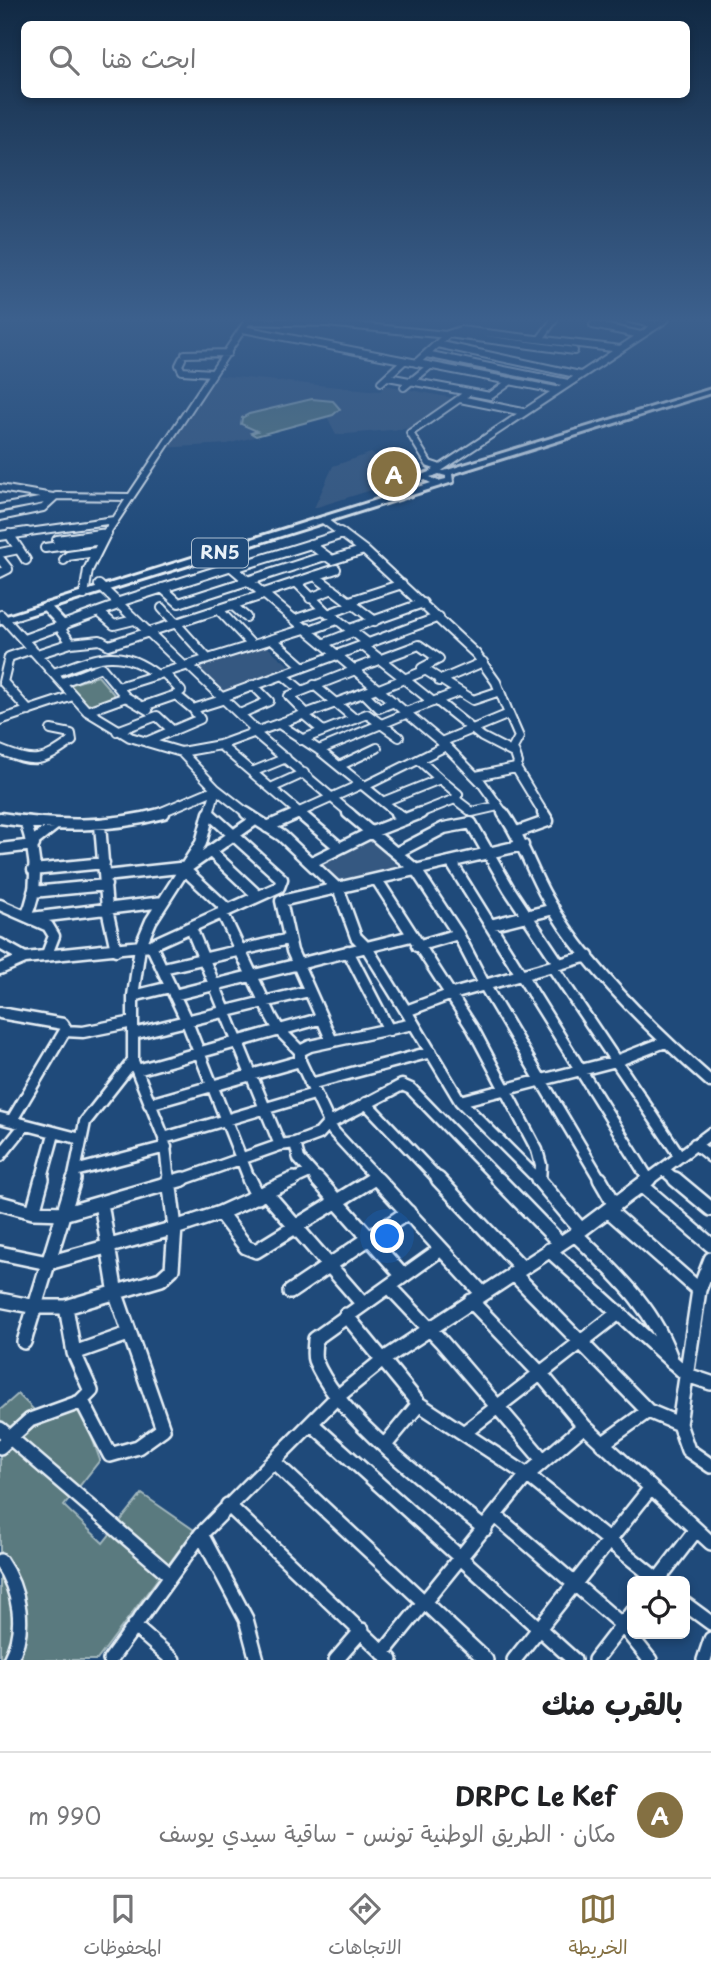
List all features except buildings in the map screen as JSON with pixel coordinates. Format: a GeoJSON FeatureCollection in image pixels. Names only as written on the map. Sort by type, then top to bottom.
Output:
{"type":"FeatureCollection","features":[{"type":"Feature","properties":{"kind":"main road","name":"RN5"},"geometry":{"type":"LineString","coordinates":[[2,617],[214,552],[401,490],[438,473],[699,396]]}},
{"type":"Feature","properties":{"kind":"main road","name":"RN5"},"geometry":{"type":"LineString","coordinates":[[214,552],[440,483],[438,473]]}},
{"type":"Feature","properties":{"kind":"main road"},"geometry":{"type":"LineString","coordinates":[[438,473],[430,481],[440,483]]}},
{"type":"Feature","properties":{"kind":"main road","name":"RN5"},"geometry":{"type":"LineString","coordinates":[[2,617],[46,607],[84,592]]}},
{"type":"Feature","properties":{"kind":"street"},"geometry":{"type":"LineString","coordinates":[[84,592],[96,552],[104,536],[196,396]]}},
{"type":"Feature","properties":{"kind":"street"},"geometry":{"type":"LineString","coordinates":[[463,396],[410,433],[429,464],[438,473],[546,396]]}},
{"type":"Feature","properties":{"kind":"street"},"geometry":{"type":"LineString","coordinates":[[460,399],[523,412]]}},
{"type":"Feature","properties":{"kind":"street"},"geometry":{"type":"LineString","coordinates":[[0,488],[52,498]]}},
{"type":"Feature","properties":{"kind":"street"},"geometry":{"type":"LineString","coordinates":[[0,508],[52,498],[128,497]]}},
{"type":"Feature","properties":{"kind":"street"},"geometry":{"type":"LineString","coordinates":[[0,517],[43,509],[52,498]]}},
{"type":"Feature","properties":{"kind":"street"},"geometry":{"type":"LineString","coordinates":[[0,536],[114,520]]}},
{"type":"Feature","properties":{"kind":"street"},"geometry":{"type":"LineString","coordinates":[[323,520],[364,550],[439,617],[483,662],[500,691],[519,737],[513,752],[518,763],[516,768],[548,821],[517,831]]}},
{"type":"Feature","properties":{"kind":"street"},"geometry":{"type":"LineString","coordinates":[[9,534],[26,560]]}},
{"type":"Feature","properties":{"kind":"street"},"geometry":{"type":"LineString","coordinates":[[24,639],[162,588],[343,534]]}},
{"type":"Feature","properties":{"kind":"street"},"geometry":{"type":"LineString","coordinates":[[51,541],[104,536]]}},
{"type":"Feature","properties":{"kind":"street"},"geometry":{"type":"LineString","coordinates":[[45,548],[104,536]]}},
{"type":"Feature","properties":{"kind":"street"},"geometry":{"type":"LineString","coordinates":[[310,544],[334,560],[364,550]]}},
{"type":"Feature","properties":{"kind":"street"},"geometry":{"type":"LineString","coordinates":[[0,553],[19,549]]}},
{"type":"Feature","properties":{"kind":"street"},"geometry":{"type":"LineString","coordinates":[[64,560],[68,556],[96,552]]}},
{"type":"Feature","properties":{"kind":"street"},"geometry":{"type":"LineString","coordinates":[[214,552],[357,668],[444,744],[475,776],[517,831],[554,909],[588,956],[665,1041],[711,1082]]}},
{"type":"Feature","properties":{"kind":"street"},"geometry":{"type":"LineString","coordinates":[[272,556],[287,569]]}},
{"type":"Feature","properties":{"kind":"street"},"geometry":{"type":"LineString","coordinates":[[162,588],[179,603],[325,556]]}},
{"type":"Feature","properties":{"kind":"street"},"geometry":{"type":"LineString","coordinates":[[0,559],[8,569],[0,573]]}},
{"type":"Feature","properties":{"kind":"street"},"geometry":{"type":"LineString","coordinates":[[303,564],[333,590],[353,602],[372,622],[410,648]]}},
{"type":"Feature","properties":{"kind":"street"},"geometry":{"type":"LineString","coordinates":[[54,673],[148,631],[336,569]]}},
{"type":"Feature","properties":{"kind":"street"},"geometry":{"type":"LineString","coordinates":[[277,572],[352,631],[380,660],[471,730],[494,747],[513,752]]}},
{"type":"Feature","properties":{"kind":"street"},"geometry":{"type":"LineString","coordinates":[[118,687],[285,633],[309,629],[353,602],[402,584]]}},
{"type":"Feature","properties":{"kind":"street"},"geometry":{"type":"LineString","coordinates":[[100,588],[224,698],[286,758],[416,870],[458,934],[485,986],[542,1080],[611,1208],[699,1290]]}},
{"type":"Feature","properties":{"kind":"street"},"geometry":{"type":"LineString","coordinates":[[222,590],[246,617]]}},
{"type":"Feature","properties":{"kind":"street"},"geometry":{"type":"LineString","coordinates":[[310,598],[333,590]]}},
{"type":"Feature","properties":{"kind":"street"},"geometry":{"type":"LineString","coordinates":[[195,599],[206,613]]}},
{"type":"Feature","properties":{"kind":"street"},"geometry":{"type":"LineString","coordinates":[[325,643],[423,603]]}},
{"type":"Feature","properties":{"kind":"street"},"geometry":{"type":"LineString","coordinates":[[46,607],[71,643]]}},
{"type":"Feature","properties":{"kind":"street"},"geometry":{"type":"LineString","coordinates":[[162,608],[208,659]]}},
{"type":"Feature","properties":{"kind":"street"},"geometry":{"type":"LineString","coordinates":[[218,609],[252,645]]}},
{"type":"Feature","properties":{"kind":"street"},"geometry":{"type":"LineString","coordinates":[[99,612],[114,625],[134,620]]}},
{"type":"Feature","properties":{"kind":"street"},"geometry":{"type":"LineString","coordinates":[[293,617],[330,615]]}},
{"type":"Feature","properties":{"kind":"street"},"geometry":{"type":"LineString","coordinates":[[2,617],[87,711],[117,731],[181,752],[220,745],[424,671]]}},
{"type":"Feature","properties":{"kind":"street"},"geometry":{"type":"LineString","coordinates":[[285,633],[293,617]]}},
{"type":"Feature","properties":{"kind":"street"},"geometry":{"type":"LineString","coordinates":[[193,709],[439,617]]}},
{"type":"Feature","properties":{"kind":"street"},"geometry":{"type":"LineString","coordinates":[[29,711],[5,686],[3,678],[9,657],[100,639],[110,649],[145,664],[181,691],[144,706]]}},
{"type":"Feature","properties":{"kind":"street"},"geometry":{"type":"LineString","coordinates":[[272,639],[328,680]]}},
{"type":"Feature","properties":{"kind":"street"},"geometry":{"type":"LineString","coordinates":[[323,732],[288,698],[314,685],[419,645],[439,659],[422,666],[424,671],[456,693],[474,700],[500,691]]}},
{"type":"Feature","properties":{"kind":"street"},"geometry":{"type":"LineString","coordinates":[[63,682],[101,667],[110,649]]}},
{"type":"Feature","properties":{"kind":"street"},"geometry":{"type":"LineString","coordinates":[[439,681],[483,662]]}},
{"type":"Feature","properties":{"kind":"street"},"geometry":{"type":"LineString","coordinates":[[101,667],[126,697],[144,706],[153,716]]}},
{"type":"Feature","properties":{"kind":"street"},"geometry":{"type":"LineString","coordinates":[[283,675],[302,690]]}},
{"type":"Feature","properties":{"kind":"street"},"geometry":{"type":"LineString","coordinates":[[240,714],[269,701],[253,685]]}},
{"type":"Feature","properties":{"kind":"street"},"geometry":{"type":"LineString","coordinates":[[314,685],[355,719]]}},
{"type":"Feature","properties":{"kind":"street"},"geometry":{"type":"LineString","coordinates":[[364,693],[379,708],[394,702]]}},
{"type":"Feature","properties":{"kind":"street"},"geometry":{"type":"LineString","coordinates":[[319,750],[456,693]]}},
{"type":"Feature","properties":{"kind":"street"},"geometry":{"type":"LineString","coordinates":[[146,742],[200,719],[193,709],[176,695]]}},
{"type":"Feature","properties":{"kind":"street"},"geometry":{"type":"LineString","coordinates":[[0,720],[73,696]]}},
{"type":"Feature","properties":{"kind":"street"},"geometry":{"type":"LineString","coordinates":[[87,711],[126,697]]}},
{"type":"Feature","properties":{"kind":"street"},"geometry":{"type":"LineString","coordinates":[[267,827],[419,760],[444,744],[509,713]]}},
{"type":"Feature","properties":{"kind":"street"},"geometry":{"type":"LineString","coordinates":[[301,740],[367,714],[399,737]]}},
{"type":"Feature","properties":{"kind":"street"},"geometry":{"type":"LineString","coordinates":[[117,731],[159,716],[173,731]]}},
{"type":"Feature","properties":{"kind":"street"},"geometry":{"type":"LineString","coordinates":[[278,724],[319,750],[404,818]]}},
{"type":"Feature","properties":{"kind":"street"},"geometry":{"type":"LineString","coordinates":[[0,750],[32,763],[40,762],[72,741],[71,734],[51,730]]}},
{"type":"Feature","properties":{"kind":"street"},"geometry":{"type":"LineString","coordinates":[[220,745],[340,847]]}},
{"type":"Feature","properties":{"kind":"street"},"geometry":{"type":"LineString","coordinates":[[339,766],[377,748]]}},
{"type":"Feature","properties":{"kind":"street"},"geometry":{"type":"LineString","coordinates":[[181,752],[216,789],[312,862],[339,890],[356,937],[367,948],[460,1101],[540,1181],[578,1232],[648,1307],[668,1344],[673,1362]]}},
{"type":"Feature","properties":{"kind":"street"},"geometry":{"type":"LineString","coordinates":[[252,772],[286,758]]}},
{"type":"Feature","properties":{"kind":"street"},"geometry":{"type":"LineString","coordinates":[[312,862],[372,832],[454,799],[458,794],[419,760]]}},
{"type":"Feature","properties":{"kind":"street"},"geometry":{"type":"LineString","coordinates":[[475,776],[516,768]]}},
{"type":"Feature","properties":{"kind":"street"},"geometry":{"type":"LineString","coordinates":[[271,788],[303,773]]}},
{"type":"Feature","properties":{"kind":"street"},"geometry":{"type":"LineString","coordinates":[[385,801],[440,779]]}},
{"type":"Feature","properties":{"kind":"street"},"geometry":{"type":"LineString","coordinates":[[0,1300],[36,1307],[66,1307],[116,1294],[169,1274],[173,1269],[175,1228],[165,1143],[134,1065],[134,996],[146,946],[163,902],[187,869],[201,843],[216,789]]}},
{"type":"Feature","properties":{"kind":"street"},"geometry":{"type":"LineString","coordinates":[[0,818],[100,825],[146,820],[182,807],[216,789]]}},
{"type":"Feature","properties":{"kind":"street"},"geometry":{"type":"LineString","coordinates":[[454,799],[472,812],[498,806]]}},
{"type":"Feature","properties":{"kind":"street"},"geometry":{"type":"LineString","coordinates":[[0,969],[25,958],[47,954],[146,946],[191,928],[282,884],[282,879],[210,814]]}},
{"type":"Feature","properties":{"kind":"street"},"geometry":{"type":"LineString","coordinates":[[33,891],[187,869],[255,820]]}},
{"type":"Feature","properties":{"kind":"street"},"geometry":{"type":"LineString","coordinates":[[24,821],[34,844],[33,891],[29,917]]}},
{"type":"Feature","properties":{"kind":"street"},"geometry":{"type":"LineString","coordinates":[[396,853],[466,821],[472,825],[615,1061],[679,1155]]}},
{"type":"Feature","properties":{"kind":"street"},"geometry":{"type":"LineString","coordinates":[[0,849],[34,844],[56,824]]}},
{"type":"Feature","properties":{"kind":"street"},"geometry":{"type":"LineString","coordinates":[[100,825],[107,909],[116,950]]}},
{"type":"Feature","properties":{"kind":"street"},"geometry":{"type":"LineString","coordinates":[[201,843],[257,895]]}},
{"type":"Feature","properties":{"kind":"street"},"geometry":{"type":"LineString","coordinates":[[281,901],[339,890],[523,845]]}},
{"type":"Feature","properties":{"kind":"street"},"geometry":{"type":"LineString","coordinates":[[450,862],[580,1070],[645,1183],[711,1245]]}},
{"type":"Feature","properties":{"kind":"street"},"geometry":{"type":"LineString","coordinates":[[33,870],[104,863]]}},
{"type":"Feature","properties":{"kind":"street"},"geometry":{"type":"LineString","coordinates":[[187,869],[225,910],[240,949],[279,1030],[300,1056],[328,1124],[441,1249],[477,1297],[584,1426],[711,1543]]}},
{"type":"Feature","properties":{"kind":"street"},"geometry":{"type":"LineString","coordinates":[[377,880],[473,1029],[537,1150],[541,1166],[540,1181]]}},
{"type":"Feature","properties":{"kind":"street"},"geometry":{"type":"LineString","coordinates":[[275,889],[281,901],[289,939],[298,964],[319,1019],[331,1040]]}},
{"type":"Feature","properties":{"kind":"street"},"geometry":{"type":"LineString","coordinates":[[29,917],[163,902]]}},
{"type":"Feature","properties":{"kind":"street"},"geometry":{"type":"LineString","coordinates":[[0,905],[48,926],[53,933],[47,954]]}},
{"type":"Feature","properties":{"kind":"street"},"geometry":{"type":"LineString","coordinates":[[490,925],[554,909]]}},
{"type":"Feature","properties":{"kind":"street"},"geometry":{"type":"LineString","coordinates":[[191,928],[280,1145]]}},
{"type":"Feature","properties":{"kind":"street"},"geometry":{"type":"LineString","coordinates":[[134,996],[214,985],[348,951],[458,934]]}},
{"type":"Feature","properties":{"kind":"street"},"geometry":{"type":"LineString","coordinates":[[163,968],[289,939]]}},
{"type":"Feature","properties":{"kind":"street"},"geometry":{"type":"LineString","coordinates":[[0,944],[25,958]]}},
{"type":"Feature","properties":{"kind":"street"},"geometry":{"type":"LineString","coordinates":[[146,946],[163,968],[187,1021],[239,1160],[262,1195],[298,1228],[362,1303]]}},
{"type":"Feature","properties":{"kind":"street"},"geometry":{"type":"LineString","coordinates":[[348,951],[389,1030]]}},
{"type":"Feature","properties":{"kind":"street"},"geometry":{"type":"LineString","coordinates":[[406,1011],[449,995],[588,956]]}},
{"type":"Feature","properties":{"kind":"street"},"geometry":{"type":"LineString","coordinates":[[133,1034],[309,991]]}},
{"type":"Feature","properties":{"kind":"street"},"geometry":{"type":"LineString","coordinates":[[0,1013],[63,1024],[65,1031],[6,1119],[54,1135],[81,1139]]}},
{"type":"Feature","properties":{"kind":"street"},"geometry":{"type":"LineString","coordinates":[[24,1342],[66,1213],[85,1122],[134,1065],[198,1054],[319,1019]]}},
{"type":"Feature","properties":{"kind":"street"},"geometry":{"type":"LineString","coordinates":[[65,1031],[83,1032],[133,1022]]}},
{"type":"Feature","properties":{"kind":"street"},"geometry":{"type":"LineString","coordinates":[[149,1104],[251,1075],[300,1056],[331,1040],[413,1024]]}},
{"type":"Feature","properties":{"kind":"street"},"geometry":{"type":"LineString","coordinates":[[460,1101],[615,1061],[665,1041]]}},
{"type":"Feature","properties":{"kind":"street"},"geometry":{"type":"LineString","coordinates":[[75,1171],[165,1143],[224,1120],[266,1109],[312,1089],[431,1052]]}},
{"type":"Feature","properties":{"kind":"street"},"geometry":{"type":"LineString","coordinates":[[0,1203],[33,1212],[66,1213],[170,1184],[319,1134],[328,1124],[407,1085],[617,1314],[687,1376],[711,1383]]}},
{"type":"Feature","properties":{"kind":"street"},"geometry":{"type":"LineString","coordinates":[[366,1103],[518,1270],[582,1345],[648,1411],[678,1424]]}},
{"type":"Feature","properties":{"kind":"street"},"geometry":{"type":"LineString","coordinates":[[0,1156],[25,1125]]}},
{"type":"Feature","properties":{"kind":"street"},"geometry":{"type":"LineString","coordinates":[[110,1660],[201,1534],[337,1397],[384,1359],[578,1232],[711,1133]]}},
{"type":"Feature","properties":{"kind":"street"},"geometry":{"type":"LineString","coordinates":[[33,1212],[54,1135]]}},
{"type":"Feature","properties":{"kind":"street"},"geometry":{"type":"LineString","coordinates":[[295,1143],[299,1159],[402,1275]]}},
{"type":"Feature","properties":{"kind":"street"},"geometry":{"type":"LineString","coordinates":[[695,1144],[711,1157]]}},
{"type":"Feature","properties":{"kind":"street"},"geometry":{"type":"LineString","coordinates":[[663,1169],[711,1209]]}},
{"type":"Feature","properties":{"kind":"street"},"geometry":{"type":"LineString","coordinates":[[0,1253],[48,1262],[110,1248],[220,1213],[310,1172]]}},
{"type":"Feature","properties":{"kind":"street"},"geometry":{"type":"LineString","coordinates":[[220,1213],[252,1251],[298,1228],[375,1178]]}},
{"type":"Feature","properties":{"kind":"street"},"geometry":{"type":"LineString","coordinates":[[82,1401],[110,1455],[146,1442],[163,1429],[116,1294],[101,1203]]}},
{"type":"Feature","properties":{"kind":"street"},"geometry":{"type":"LineString","coordinates":[[290,1292],[408,1212]]}},
{"type":"Feature","properties":{"kind":"street"},"geometry":{"type":"LineString","coordinates":[[441,1249],[362,1303],[312,1344],[318,1367],[337,1397],[357,1421],[485,1529]]}},
{"type":"Feature","properties":{"kind":"street"},"geometry":{"type":"LineString","coordinates":[[711,1259],[699,1290],[678,1424],[680,1443],[687,1453],[711,1466]]}},
{"type":"Feature","properties":{"kind":"street"},"geometry":{"type":"LineString","coordinates":[[389,1286],[543,1460]]}},
{"type":"Feature","properties":{"kind":"street"},"geometry":{"type":"LineString","coordinates":[[66,1307],[74,1353],[91,1391],[82,1401],[32,1418],[3,1438],[170,1575]]}},
{"type":"Feature","properties":{"kind":"street"},"geometry":{"type":"LineString","coordinates":[[464,1432],[494,1404],[582,1345],[617,1314]]}},
{"type":"Feature","properties":{"kind":"street"},"geometry":{"type":"LineString","coordinates":[[346,1315],[419,1404],[527,1475],[652,1576]]}},
{"type":"Feature","properties":{"kind":"street"},"geometry":{"type":"LineString","coordinates":[[74,1353],[128,1334]]}},
{"type":"Feature","properties":{"kind":"street"},"geometry":{"type":"LineString","coordinates":[[385,1445],[419,1404]]}},
{"type":"Feature","properties":{"kind":"street"},"geometry":{"type":"LineString","coordinates":[[603,1444],[648,1411]]}},
{"type":"Feature","properties":{"kind":"street"},"geometry":{"type":"LineString","coordinates":[[312,1424],[460,1560],[575,1660]]}},
{"type":"Feature","properties":{"kind":"street"},"geometry":{"type":"LineString","coordinates":[[228,1506],[387,1656],[426,1602],[527,1475],[584,1426]]}},
{"type":"Feature","properties":{"kind":"street"},"geometry":{"type":"LineString","coordinates":[[274,1462],[486,1660]]}},
{"type":"Feature","properties":{"kind":"street"},"geometry":{"type":"LineString","coordinates":[[514,1660],[576,1586],[650,1489]]}},
{"type":"Feature","properties":{"kind":"street"},"geometry":{"type":"LineString","coordinates":[[496,1516],[622,1625],[632,1642],[650,1660]]}},
{"type":"Feature","properties":{"kind":"street"},"geometry":{"type":"LineString","coordinates":[[662,1576],[696,1530]]}},
{"type":"Feature","properties":{"kind":"street"},"geometry":{"type":"LineString","coordinates":[[201,1534],[246,1619],[257,1660]]}},
{"type":"Feature","properties":{"kind":"street"},"geometry":{"type":"LineString","coordinates":[[0,1561],[9,1572],[12,1582],[21,1637],[10,1660]]}},
{"type":"Feature","properties":{"kind":"street"},"geometry":{"type":"LineString","coordinates":[[690,1608],[711,1623]]}},
{"type":"Feature","properties":{"kind":"street"},"geometry":{"type":"LineString","coordinates":[[596,1660],[627,1618]]}},
{"type":"Feature","properties":{"kind":"street"},"geometry":{"type":"LineString","coordinates":[[134,1626],[173,1660]]}},
{"type":"Feature","properties":{"kind":"street"},"geometry":{"type":"LineString","coordinates":[[337,1660],[362,1630]]}},
{"type":"Feature","properties":{"kind":"street"},"geometry":{"type":"LineString","coordinates":[[704,1660],[711,1639]]}},
{"type":"Feature","properties":{"kind":"shaded area"},"geometry":{"type":"Polygon","coordinates":[[[199,396],[444,396],[457,399],[412,428],[336,435],[328,418],[227,444],[162,448],[199,396]]]}},
{"type":"Feature","properties":{"kind":"shaded area"},"geometry":{"type":"Polygon","coordinates":[[[371,453],[410,478],[314,508],[333,466],[371,453]]]}},
{"type":"Feature","properties":{"kind":"shaded area"},"geometry":{"type":"Polygon","coordinates":[[[265,645],[292,668],[219,694],[194,669],[265,645]]]}},
{"type":"Feature","properties":{"kind":"shaded area"},"geometry":{"type":"Polygon","coordinates":[[[368,838],[403,870],[338,887],[314,864],[368,838]]]}},
{"type":"Feature","properties":{"kind":"green space"},"geometry":{"type":"Polygon","coordinates":[[[312,399],[333,401],[340,409],[333,415],[256,436],[251,433],[257,431],[241,424],[242,418],[249,414],[312,399]]]}},
{"type":"Feature","properties":{"kind":"green space"},"geometry":{"type":"Polygon","coordinates":[[[98,676],[117,698],[84,708],[66,686],[98,676]]]}},
{"type":"Feature","properties":{"kind":"green space"},"geometry":{"type":"Polygon","coordinates":[[[18,1394],[36,1412],[80,1404],[100,1460],[64,1506],[103,1543],[142,1494],[194,1530],[97,1660],[0,1660],[0,1410],[18,1394]]]}},
{"type":"Feature","properties":{"kind":"place","name":"DRPC Le Kef"},"geometry":{"type":"Point","coordinates":[394,474]}}]}
